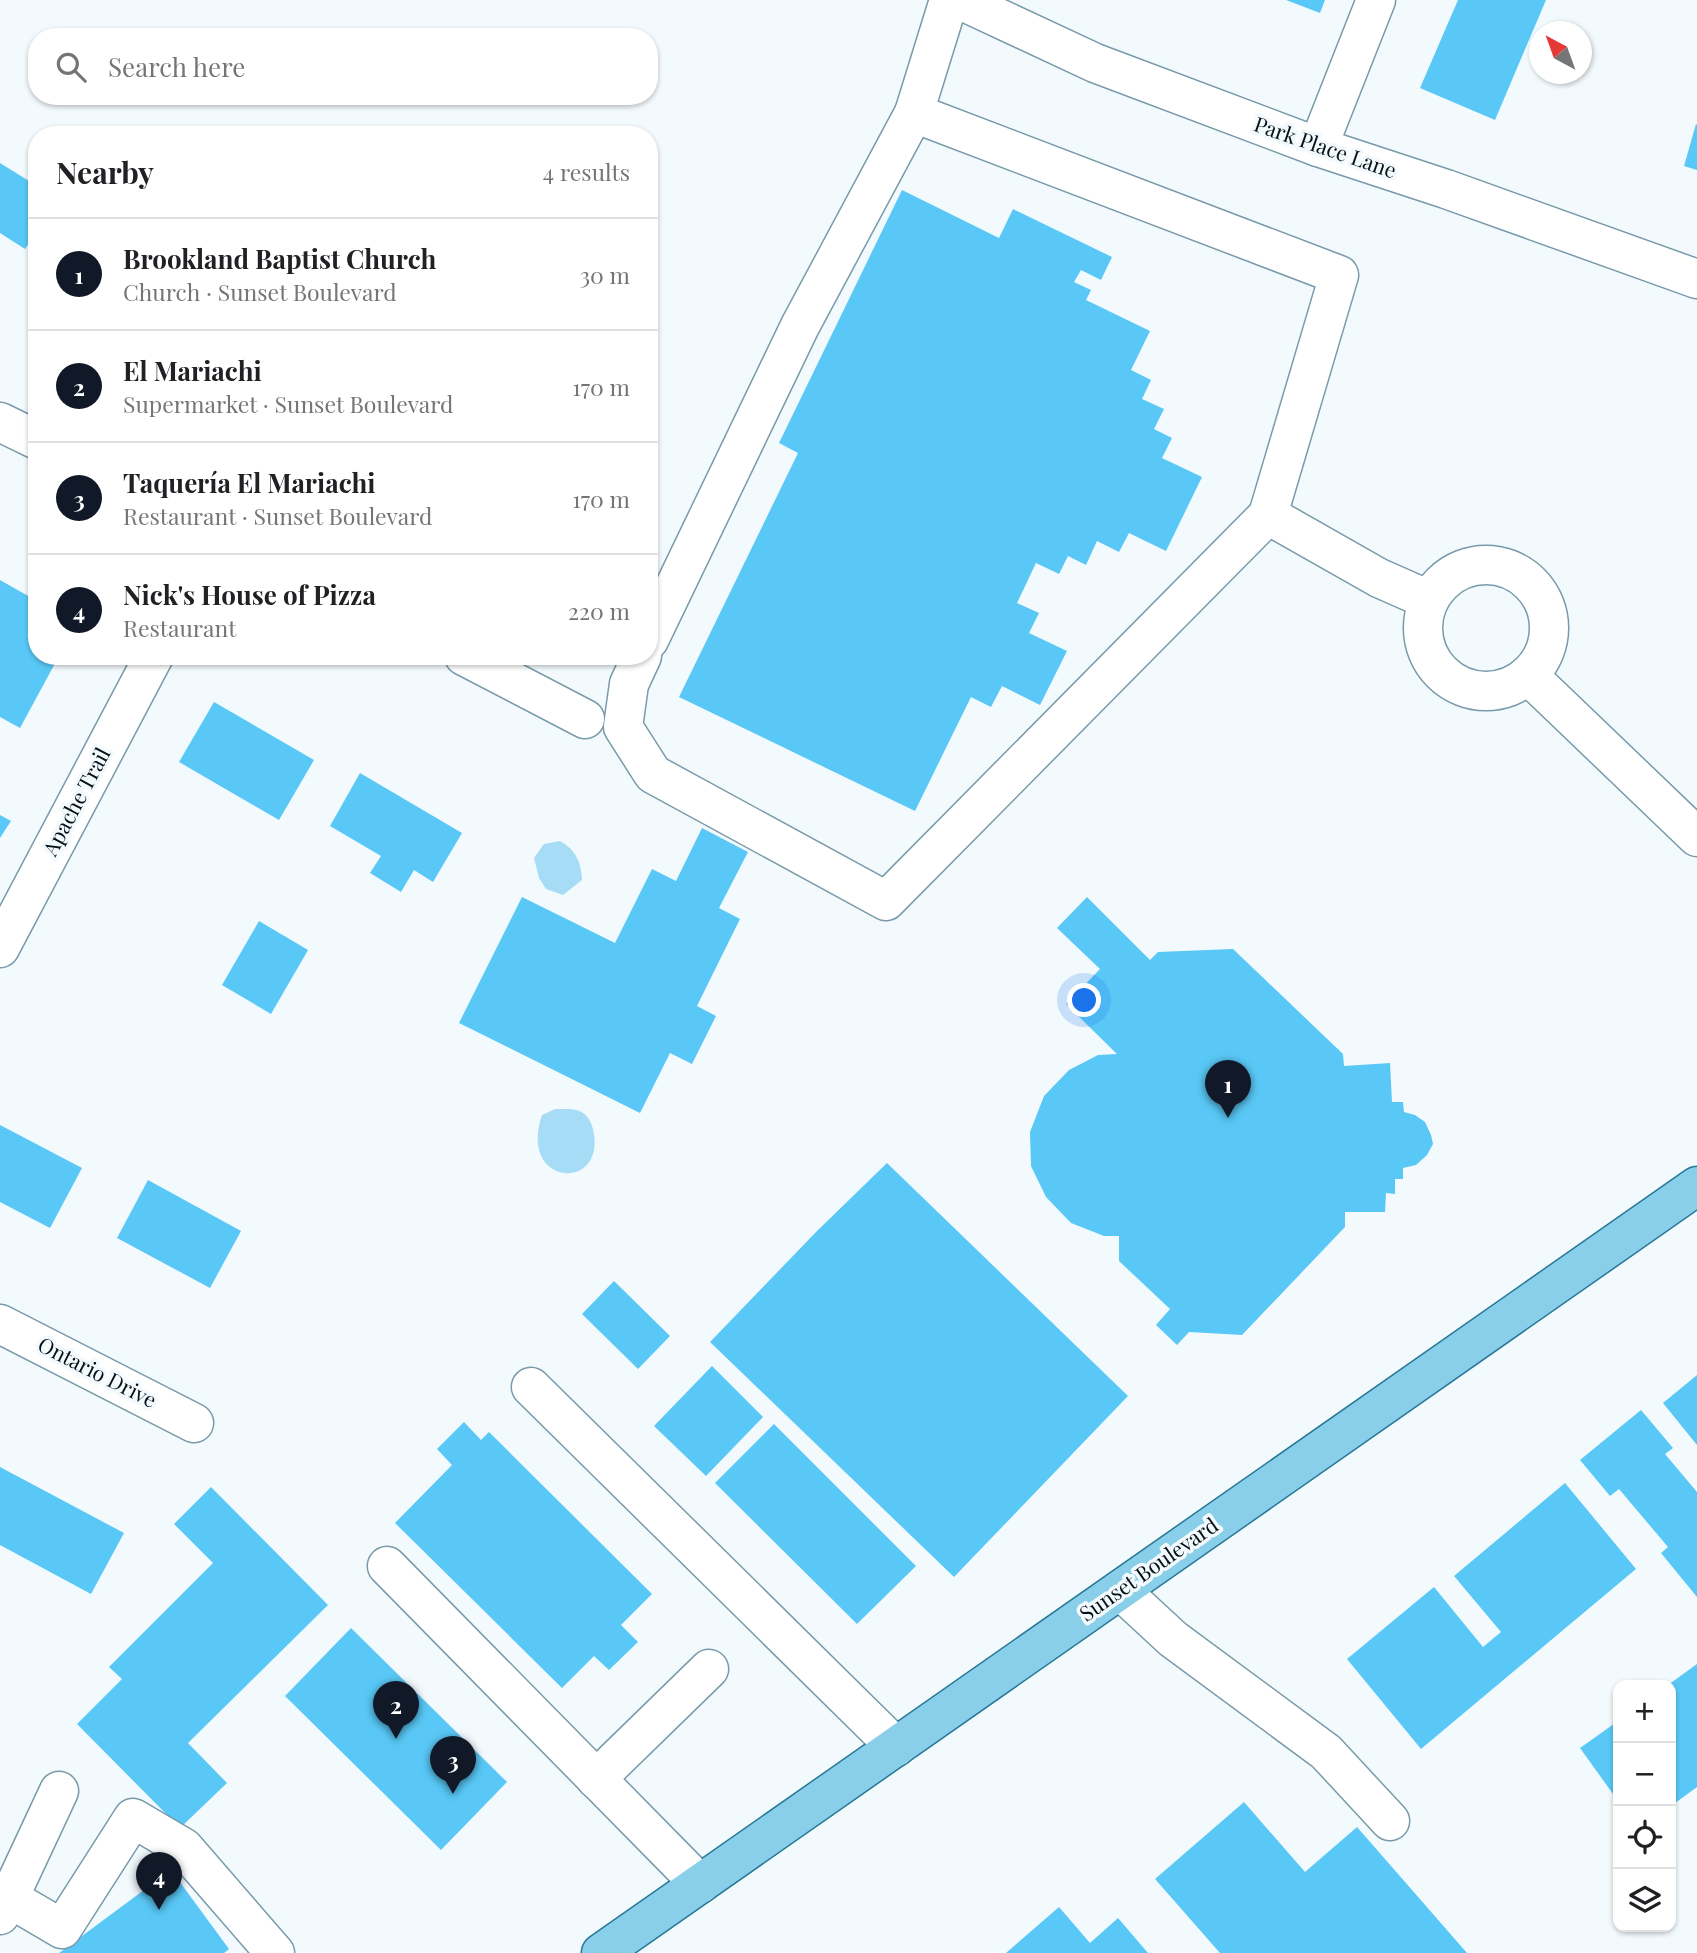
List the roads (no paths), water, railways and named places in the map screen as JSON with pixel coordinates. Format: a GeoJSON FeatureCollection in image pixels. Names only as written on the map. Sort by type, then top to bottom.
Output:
{"type":"FeatureCollection","features":[{"type":"Feature","properties":{"kind":"main road","name":"Sunset Boulevard"},"geometry":{"type":"LineString","coordinates":[[601,1953],[1697,1186]]}},
{"type":"Feature","properties":{"kind":"street"},"geometry":{"type":"LineString","coordinates":[[658,621],[800,326],[914,113],[948,0]]}},
{"type":"Feature","properties":{"kind":"street","name":"Park Place Lane"},"geometry":{"type":"LineString","coordinates":[[960,0],[1095,63],[1318,147],[1446,188],[1697,279]]}},
{"type":"Feature","properties":{"kind":"street"},"geometry":{"type":"LineString","coordinates":[[1318,147],[1376,0]]}},
{"type":"Feature","properties":{"kind":"street"},"geometry":{"type":"LineString","coordinates":[[638,665],[629,684],[623,727],[653,774],[886,901],[1268,515],[1339,275],[914,113]]}},
{"type":"Feature","properties":{"kind":"street"},"geometry":{"type":"LineString","coordinates":[[0,422],[28,436]]}},
{"type":"Feature","properties":{"kind":"street"},"geometry":{"type":"LineString","coordinates":[[1268,515],[1379,578],[1429,600]]}},
{"type":"Feature","properties":{"kind":"street"},"geometry":{"type":"LineString","coordinates":[[1480,565],[1500,566],[1518,574],[1533,586],[1544,603],[1548,642],[1541,660],[1528,675],[1510,687],[1488,692],[1467,689],[1447,679],[1432,663],[1424,642],[1422,620],[1429,600],[1442,582],[1461,570],[1480,565]]}},
{"type":"Feature","properties":{"kind":"street","name":"Apache Trail"},"geometry":{"type":"LineString","coordinates":[[0,948],[149,665]]}},
{"type":"Feature","properties":{"kind":"street"},"geometry":{"type":"LineString","coordinates":[[481,665],[585,719]]}},
{"type":"Feature","properties":{"kind":"street"},"geometry":{"type":"LineString","coordinates":[[1528,675],[1697,837]]}},
{"type":"Feature","properties":{"kind":"street","name":"Ontario Drive"},"geometry":{"type":"LineString","coordinates":[[0,1324],[194,1423]]}},
{"type":"Feature","properties":{"kind":"street"},"geometry":{"type":"LineString","coordinates":[[531,1387],[896,1747]]}},
{"type":"Feature","properties":{"kind":"street"},"geometry":{"type":"LineString","coordinates":[[387,1566],[700,1884]]}},
{"type":"Feature","properties":{"kind":"street"},"geometry":{"type":"LineString","coordinates":[[1120,1590],[1173,1639],[1326,1752],[1390,1821]]}},
{"type":"Feature","properties":{"kind":"street"},"geometry":{"type":"LineString","coordinates":[[596,1779],[709,1669]]}},
{"type":"Feature","properties":{"kind":"street"},"geometry":{"type":"LineString","coordinates":[[60,1791],[5,1907],[62,1929],[133,1818],[184,1848],[275,1953]]}},
{"type":"Feature","properties":{"kind":"place","name":"Brookland Baptist Church"},"geometry":{"type":"Point","coordinates":[1228,1118]}},
{"type":"Feature","properties":{"kind":"place","name":"El Mariachi"},"geometry":{"type":"Point","coordinates":[396,1739]}},
{"type":"Feature","properties":{"kind":"place","name":"Taquería El Mariachi"},"geometry":{"type":"Point","coordinates":[453,1794]}},
{"type":"Feature","properties":{"kind":"place","name":"Nick's House of Pizza"},"geometry":{"type":"Point","coordinates":[159,1910]}}]}
